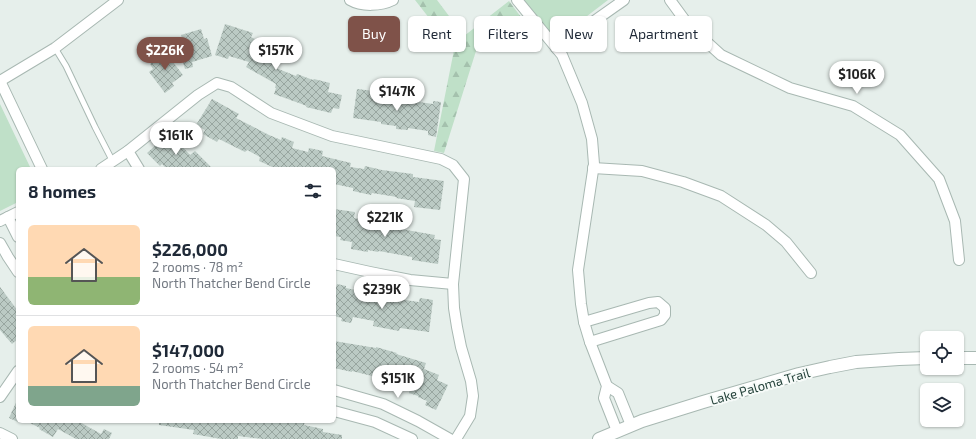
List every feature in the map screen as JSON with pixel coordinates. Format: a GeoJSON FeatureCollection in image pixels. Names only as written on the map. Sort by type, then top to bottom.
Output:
{"type":"FeatureCollection","features":[{"type":"Feature","properties":{"kind":"street"},"geometry":{"type":"LineString","coordinates":[[41,167],[0,81],[55,48],[118,0]]}},
{"type":"Feature","properties":{"kind":"street"},"geometry":{"type":"LineString","coordinates":[[350,0],[353,2],[370,5],[386,3],[392,0]]}},
{"type":"Feature","properties":{"kind":"street"},"geometry":{"type":"LineString","coordinates":[[517,0],[550,41]]}},
{"type":"Feature","properties":{"kind":"street"},"geometry":{"type":"LineString","coordinates":[[601,16],[624,0]]}},
{"type":"Feature","properties":{"kind":"street"},"geometry":{"type":"LineString","coordinates":[[670,0],[689,26],[721,55],[790,88],[853,106],[900,135],[939,178],[955,221],[959,260]]}},
{"type":"Feature","properties":{"kind":"street"},"geometry":{"type":"LineString","coordinates":[[559,52],[582,103],[592,139],[594,168],[578,270],[584,322],[607,386],[604,398],[617,431]]}},
{"type":"Feature","properties":{"kind":"street"},"geometry":{"type":"LineString","coordinates":[[104,167],[128,151],[198,95],[217,83],[231,87],[271,113],[332,136],[441,159],[453,165],[464,179],[453,284],[457,327],[471,381],[473,396],[470,416],[456,439]]}},
{"type":"Feature","properties":{"kind":"street"},"geometry":{"type":"LineString","coordinates":[[128,151],[137,167]]}},
{"type":"Feature","properties":{"kind":"street"},"geometry":{"type":"LineString","coordinates":[[594,168],[642,171],[683,182],[721,196],[766,225],[786,242],[810,273]]}},
{"type":"Feature","properties":{"kind":"street"},"geometry":{"type":"LineString","coordinates":[[16,213],[4,219],[16,234]]}},
{"type":"Feature","properties":{"kind":"street"},"geometry":{"type":"LineString","coordinates":[[0,243],[16,269]]}},
{"type":"Feature","properties":{"kind":"street"},"geometry":{"type":"LineString","coordinates":[[336,264],[410,280],[453,284]]}},
{"type":"Feature","properties":{"kind":"street"},"geometry":{"type":"LineString","coordinates":[[584,322],[649,303],[658,302],[665,308],[665,315],[661,320],[590,342]]}},
{"type":"Feature","properties":{"kind":"street","name":"Lake Paloma Trail"},"geometry":{"type":"LineString","coordinates":[[599,439],[642,421],[799,374],[856,362],[920,358]]}},
{"type":"Feature","properties":{"kind":"street"},"geometry":{"type":"LineString","coordinates":[[964,358],[976,358]]}},
{"type":"Feature","properties":{"kind":"street"},"geometry":{"type":"LineString","coordinates":[[0,397],[16,374]]}},
{"type":"Feature","properties":{"kind":"street"},"geometry":{"type":"LineString","coordinates":[[607,386],[618,393],[631,425]]}},
{"type":"Feature","properties":{"kind":"street"},"geometry":{"type":"LineString","coordinates":[[336,391],[383,404],[418,420],[450,439]]}},
{"type":"Feature","properties":{"kind":"street"},"geometry":{"type":"LineString","coordinates":[[336,412],[375,422],[412,439]]}},
{"type":"Feature","properties":{"kind":"street"},"geometry":{"type":"LineString","coordinates":[[0,433],[12,439]]}},
{"type":"Feature","properties":{"kind":"lane"},"geometry":{"type":"LineString","coordinates":[[55,48],[66,66],[113,162]]}},
{"type":"Feature","properties":{"kind":"green space"},"geometry":{"type":"Polygon","coordinates":[[[415,0],[437,0],[449,16],[427,16],[415,0]]]}},
{"type":"Feature","properties":{"kind":"green space"},"geometry":{"type":"Polygon","coordinates":[[[524,0],[608,0],[587,16],[550,16],[550,35],[542,24],[542,16],[536,16],[524,0]]]}},
{"type":"Feature","properties":{"kind":"green space"},"geometry":{"type":"Polygon","coordinates":[[[509,1],[520,16],[490,16],[509,1]]]}},
{"type":"Feature","properties":{"kind":"green space"},"geometry":{"type":"Polygon","coordinates":[[[474,28],[474,52],[476,52],[444,153],[434,151],[454,52],[466,52],[466,34],[474,28]]]}},
{"type":"Feature","properties":{"kind":"green space"},"geometry":{"type":"Polygon","coordinates":[[[0,104],[30,167],[16,167],[16,203],[0,211],[0,104]]]}},
{"type":"Feature","properties":{"kind":"building"},"geometry":{"type":"Polygon","coordinates":[[[225,24],[253,33],[251,37],[283,55],[276,68],[296,76],[297,74],[313,80],[330,83],[328,92],[342,95],[339,109],[333,108],[331,113],[306,107],[307,106],[274,94],[276,84],[246,67],[249,62],[229,56],[228,59],[215,55],[225,24]]]}},
{"type":"Feature","properties":{"kind":"building"},"geometry":{"type":"Polygon","coordinates":[[[201,29],[204,39],[207,38],[212,56],[192,62],[193,67],[185,69],[179,48],[184,47],[181,35],[201,29]]]}},
{"type":"Feature","properties":{"kind":"building"},"geometry":{"type":"Polygon","coordinates":[[[163,49],[183,75],[172,83],[174,86],[165,93],[149,72],[153,69],[150,64],[155,60],[153,57],[163,49]]]}},
{"type":"Feature","properties":{"kind":"building"},"geometry":{"type":"Polygon","coordinates":[[[357,89],[383,92],[383,95],[413,100],[412,101],[433,104],[433,101],[441,102],[436,137],[428,135],[428,131],[408,128],[408,130],[396,129],[396,126],[381,124],[381,122],[353,118],[357,89]]]}},
{"type":"Feature","properties":{"kind":"building"},"geometry":{"type":"Polygon","coordinates":[[[212,99],[239,114],[236,118],[281,140],[282,137],[294,142],[292,148],[308,152],[309,148],[323,151],[322,156],[351,163],[350,167],[364,169],[365,166],[413,174],[413,177],[444,181],[440,210],[414,207],[415,201],[372,193],[371,195],[353,191],[353,188],[336,184],[336,167],[272,167],[259,161],[260,157],[247,150],[245,152],[219,139],[217,142],[203,134],[205,130],[196,125],[212,99]]]}},
{"type":"Feature","properties":{"kind":"building"},"geometry":{"type":"Polygon","coordinates":[[[167,135],[171,139],[173,137],[190,155],[195,151],[211,167],[165,167],[162,164],[160,166],[147,153],[167,135]]]}},
{"type":"Feature","properties":{"kind":"building"},"geometry":{"type":"Polygon","coordinates":[[[336,209],[355,212],[354,218],[384,224],[384,226],[435,235],[434,239],[441,240],[438,264],[412,260],[412,257],[379,251],[368,250],[368,252],[351,249],[352,242],[340,240],[341,237],[336,236],[336,209]]]}},
{"type":"Feature","properties":{"kind":"building"},"geometry":{"type":"Polygon","coordinates":[[[337,284],[346,286],[346,288],[374,294],[373,298],[397,302],[398,299],[419,302],[420,298],[433,300],[429,332],[400,328],[399,331],[373,326],[374,321],[353,317],[351,323],[341,321],[342,318],[336,316],[337,284]]]}},
{"type":"Feature","properties":{"kind":"building"},"geometry":{"type":"Polygon","coordinates":[[[0,287],[16,308],[16,341],[12,344],[0,330],[0,287]]]}},
{"type":"Feature","properties":{"kind":"building"},"geometry":{"type":"Polygon","coordinates":[[[336,341],[376,347],[426,363],[424,369],[439,375],[437,380],[448,385],[436,410],[425,405],[427,401],[409,393],[410,388],[392,383],[392,380],[376,375],[376,377],[336,368],[336,341]]]}},
{"type":"Feature","properties":{"kind":"building"},"geometry":{"type":"Polygon","coordinates":[[[16,402],[16,421],[9,418],[16,402]]]}},
{"type":"Feature","properties":{"kind":"building"},"geometry":{"type":"Polygon","coordinates":[[[30,423],[82,423],[101,434],[104,429],[112,433],[109,439],[76,439],[58,429],[53,437],[39,429],[40,428],[30,423]]]}},
{"type":"Feature","properties":{"kind":"building"},"geometry":{"type":"Polygon","coordinates":[[[159,423],[304,423],[304,425],[323,429],[323,432],[342,435],[342,439],[263,439],[238,436],[238,439],[221,439],[193,434],[194,430],[159,425],[159,423]]]}}]}
